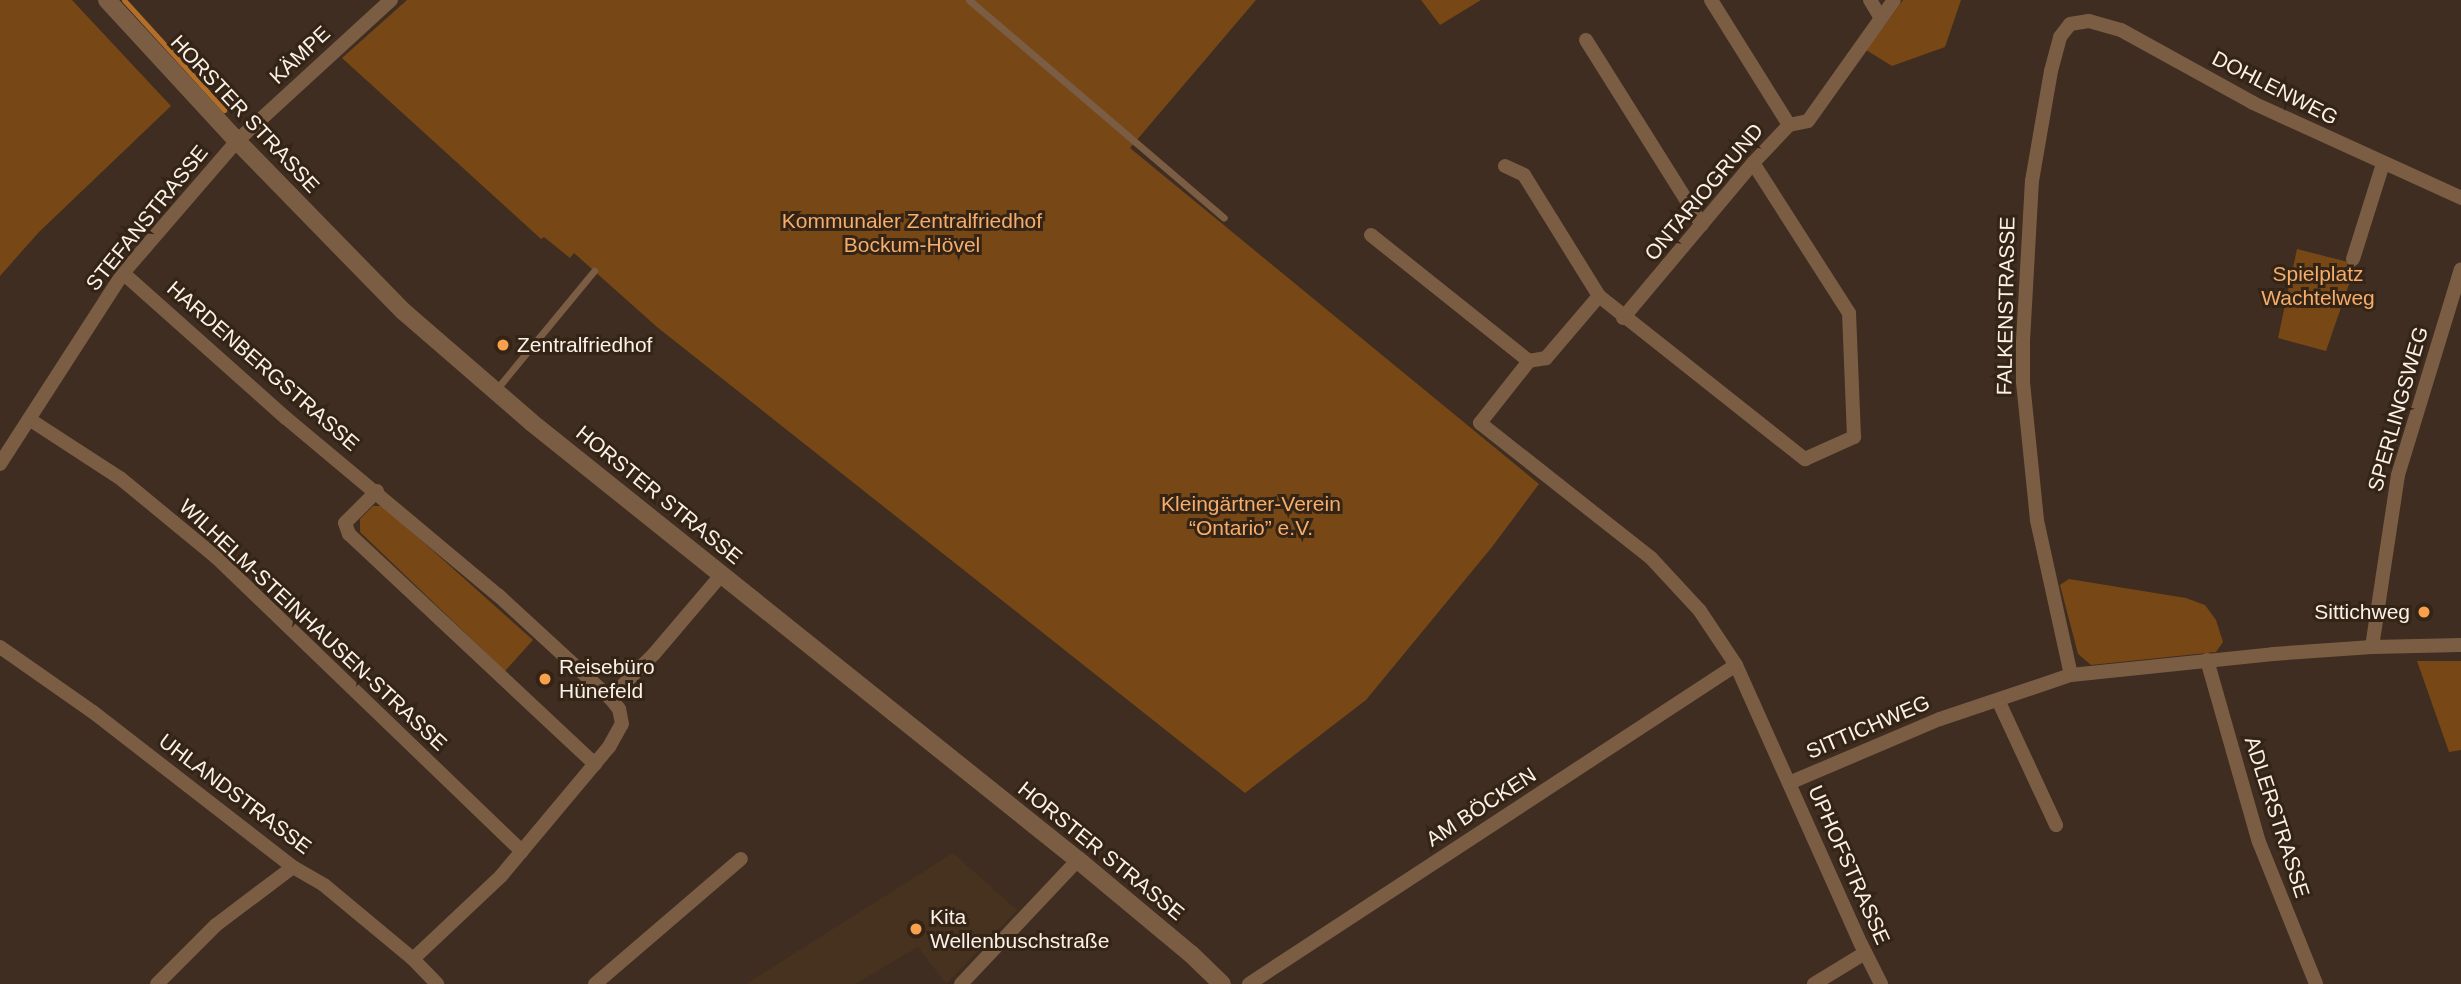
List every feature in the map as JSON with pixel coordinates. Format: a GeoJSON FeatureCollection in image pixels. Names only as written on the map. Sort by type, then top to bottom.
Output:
{"type":"FeatureCollection","features":[{"type":"Feature","properties":{"kind":"street","name":"HORSTER STRASSE"},"geometry":{"type":"LineString","coordinates":[[107,0],[237,141],[403,311],[494,391],[1078,860],[1191,954],[1222,984]]}},
{"type":"Feature","properties":{"kind":"street","name":"KÄMPE"},"geometry":{"type":"LineString","coordinates":[[237,141],[391,0]]}},
{"type":"Feature","properties":{"kind":"street"},"geometry":{"type":"LineString","coordinates":[[1711,0],[1789,125]]}},
{"type":"Feature","properties":{"kind":"street"},"geometry":{"type":"LineString","coordinates":[[1870,0],[1881,18]]}},
{"type":"Feature","properties":{"kind":"street","name":"ONTARIOGRUND"},"geometry":{"type":"LineString","coordinates":[[1623,318],[1753,163],[1789,125],[1808,121],[1894,0]]}},
{"type":"Feature","properties":{"kind":"street","name":"DOHLENWEG"},"geometry":{"type":"LineString","coordinates":[[2070,24],[2089,22],[2121,30],[2253,103],[2461,198]]}},
{"type":"Feature","properties":{"kind":"street","name":"FALKENSTRASSE"},"geometry":{"type":"LineString","coordinates":[[2070,24],[2060,37],[2051,71],[2032,181],[2022,341],[2023,382],[2037,520],[2071,675]]}},
{"type":"Feature","properties":{"kind":"street"},"geometry":{"type":"LineString","coordinates":[[1586,40],[1702,225]]}},
{"type":"Feature","properties":{"kind":"street","name":"STEFANSTRASSE"},"geometry":{"type":"LineString","coordinates":[[0,464],[123,273],[237,141]]}},
{"type":"Feature","properties":{"kind":"street"},"geometry":{"type":"LineString","coordinates":[[1505,166],[1524,175],[1599,296],[1623,318],[1805,459],[1854,437],[1849,313],[1753,163]]}},
{"type":"Feature","properties":{"kind":"street"},"geometry":{"type":"LineString","coordinates":[[2353,259],[2383,164]]}},
{"type":"Feature","properties":{"kind":"street"},"geometry":{"type":"LineString","coordinates":[[1371,235],[1529,361],[1546,358],[1599,296]]}},
{"type":"Feature","properties":{"kind":"street","name":"SPERLINGSWEG"},"geometry":{"type":"LineString","coordinates":[[2372,647],[2398,475],[2461,269]]}},
{"type":"Feature","properties":{"kind":"street","name":"HARDENBERGSTRASSE"},"geometry":{"type":"LineString","coordinates":[[123,273],[286,418],[377,491],[498,595],[610,698]]}},
{"type":"Feature","properties":{"kind":"street","name":"UPHOFSTRASSE"},"geometry":{"type":"LineString","coordinates":[[1529,361],[1480,423],[1651,558],[1700,611],[1736,665],[1881,984]]}},
{"type":"Feature","properties":{"kind":"street","name":"WILHELM-STEINHAUSEN-STRASSE"},"geometry":{"type":"LineString","coordinates":[[29,419],[120,478],[217,558],[522,851]]}},
{"type":"Feature","properties":{"kind":"street"},"geometry":{"type":"LineString","coordinates":[[377,491],[345,523],[349,534],[595,764]]}},
{"type":"Feature","properties":{"kind":"street"},"geometry":{"type":"LineString","coordinates":[[413,960],[501,876],[595,764],[622,724],[619,709],[610,698],[654,653],[722,574]]}},
{"type":"Feature","properties":{"kind":"street","name":"SITTICHWEG"},"geometry":{"type":"LineString","coordinates":[[1789,783],[1918,727],[2071,675],[2207,660],[2372,647],[2461,645]]}},
{"type":"Feature","properties":{"kind":"street","name":"UHLANDSTRASSE"},"geometry":{"type":"LineString","coordinates":[[0,648],[93,712],[293,867],[324,885],[438,984]]}},
{"type":"Feature","properties":{"kind":"street","name":"ADLERSTRASSE"},"geometry":{"type":"LineString","coordinates":[[2207,660],[2259,842],[2316,984]]}},
{"type":"Feature","properties":{"kind":"street","name":"AM BÖCKEN"},"geometry":{"type":"LineString","coordinates":[[1249,984],[1736,665]]}},
{"type":"Feature","properties":{"kind":"street"},"geometry":{"type":"LineString","coordinates":[[1998,700],[2056,825]]}},
{"type":"Feature","properties":{"kind":"street"},"geometry":{"type":"LineString","coordinates":[[595,984],[741,859]]}},
{"type":"Feature","properties":{"kind":"street"},"geometry":{"type":"LineString","coordinates":[[961,984],[1078,860]]}},
{"type":"Feature","properties":{"kind":"street"},"geometry":{"type":"LineString","coordinates":[[157,984],[216,925],[293,867]]}},
{"type":"Feature","properties":{"kind":"street"},"geometry":{"type":"LineString","coordinates":[[1814,984],[1865,953]]}},
{"type":"Feature","properties":{"kind":"lane"},"geometry":{"type":"LineString","coordinates":[[969,0],[1224,218]]}},
{"type":"Feature","properties":{"kind":"lane"},"geometry":{"type":"LineString","coordinates":[[494,391],[594,271]]}},
{"type":"Feature","properties":{"kind":"shaded area","name":"Kita Wellenbuschstraße"},"geometry":{"type":"Polygon","coordinates":[[[953,853],[1017,910],[946,984],[918,947],[855,984],[746,984],[953,853]]]}},
{"type":"Feature","properties":{"kind":"green space"},"geometry":{"type":"Polygon","coordinates":[[[0,0],[72,0],[171,106],[39,232],[0,276],[0,0]]]}},
{"type":"Feature","properties":{"kind":"green space","name":"Kommunaler Zentralfriedhof Bockum-Hövel"},"geometry":{"type":"Polygon","coordinates":[[[407,0],[1256,0],[1130,148],[1539,484],[1492,547],[1366,700],[1245,793],[657,327],[574,253],[570,258],[544,237],[541,239],[342,58],[407,0]]]}},
{"type":"Feature","properties":{"kind":"green space"},"geometry":{"type":"Polygon","coordinates":[[[1421,0],[1481,0],[1440,25],[1421,0]]]}},
{"type":"Feature","properties":{"kind":"green space"},"geometry":{"type":"Polygon","coordinates":[[[1903,0],[1961,0],[1945,47],[1892,66],[1866,50],[1903,0]]]}},
{"type":"Feature","properties":{"kind":"green space","name":"Spielplatz Wachtelweg"},"geometry":{"type":"Polygon","coordinates":[[[2297,249],[2356,264],[2326,351],[2278,338],[2297,249]]]}},
{"type":"Feature","properties":{"kind":"green space"},"geometry":{"type":"Polygon","coordinates":[[[373,506],[383,506],[533,640],[505,671],[360,532],[360,519],[373,506]]]}},
{"type":"Feature","properties":{"kind":"green space"},"geometry":{"type":"Polygon","coordinates":[[[2069,579],[2186,598],[2205,605],[2216,620],[2223,642],[2216,652],[2091,665],[2078,654],[2060,585],[2069,579]]]}},
{"type":"Feature","properties":{"kind":"green space"},"geometry":{"type":"Polygon","coordinates":[[[2417,661],[2461,661],[2461,750],[2449,752],[2417,661]]]}},
{"type":"Feature","properties":{"kind":"waterway"},"geometry":{"type":"LineString","coordinates":[[124,0],[224,110]]}},
{"type":"Feature","properties":{"kind":"place","name":"Zentralfriedhof"},"geometry":{"type":"Point","coordinates":[503,345]}},
{"type":"Feature","properties":{"kind":"place","name":"Sittichweg"},"geometry":{"type":"Point","coordinates":[2424,612]}},
{"type":"Feature","properties":{"kind":"place","name":"Reisebüro Hünefeld"},"geometry":{"type":"Point","coordinates":[545,679]}},
{"type":"Feature","properties":{"kind":"place","name":"Kita Wellenbuschstraße"},"geometry":{"type":"Point","coordinates":[916,929]}},
{"type":"Feature","properties":{"kind":"park label","name":"Kleingärtner-Verein “Ontario” e.V."},"geometry":{"type":"Point","coordinates":[1251,516]}}]}
